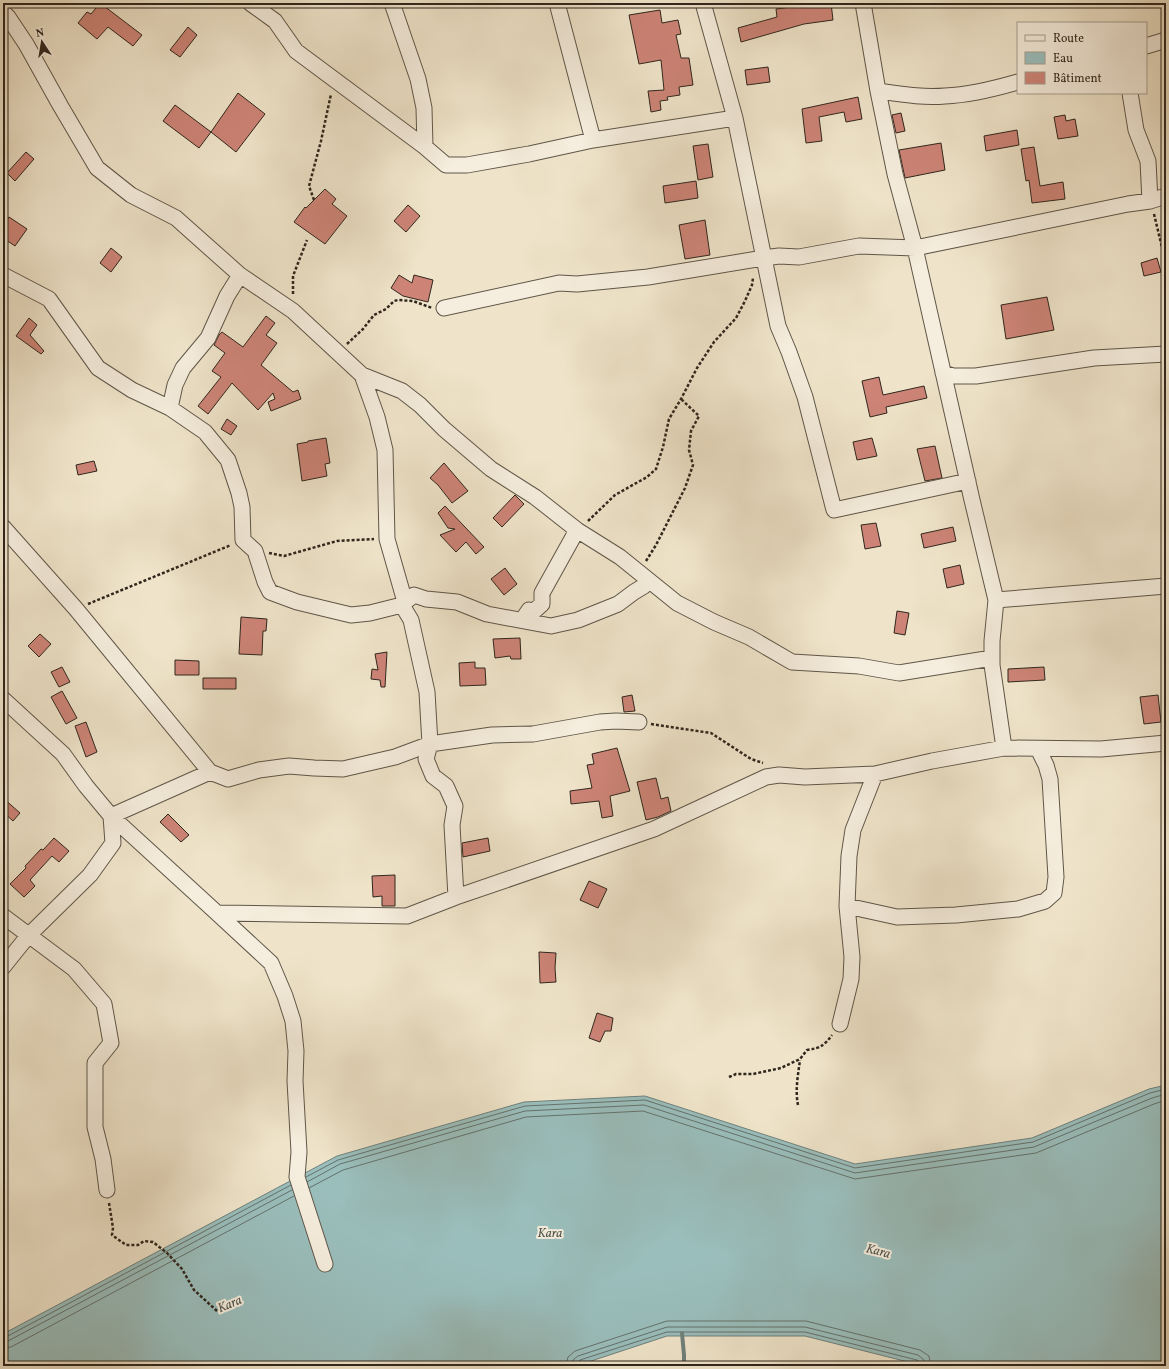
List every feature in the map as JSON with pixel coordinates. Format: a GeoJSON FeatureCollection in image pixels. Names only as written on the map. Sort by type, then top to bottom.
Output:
{"type":"FeatureCollection","features":[{"type":"Feature","properties":{"kind":"street"},"geometry":{"type":"LineString","coordinates":[[250,3],[275,21],[296,51],[425,147],[446,165],[467,165],[529,154],[593,140],[735,118]]}},
{"type":"Feature","properties":{"kind":"street"},"geometry":{"type":"LineString","coordinates":[[392,3],[418,79],[424,108],[425,147]]}},
{"type":"Feature","properties":{"kind":"street"},"geometry":{"type":"LineString","coordinates":[[557,3],[593,140]]}},
{"type":"Feature","properties":{"kind":"street"},"geometry":{"type":"LineString","coordinates":[[703,3],[735,118],[778,326],[789,352],[804,397],[834,510],[968,481]]}},
{"type":"Feature","properties":{"kind":"street"},"geometry":{"type":"LineString","coordinates":[[863,3],[878,91],[895,174],[915,248],[996,600],[992,665],[1004,748]]}},
{"type":"Feature","properties":{"kind":"street"},"geometry":{"type":"LineString","coordinates":[[3,12],[26,44],[97,168],[131,195],[176,218],[240,275],[293,311],[362,375],[402,391],[420,404],[444,429],[491,469],[535,497],[577,530],[620,557],[677,603],[714,622],[749,636],[792,662],[859,666],[899,672],[992,658]]}},
{"type":"Feature","properties":{"kind":"street"},"geometry":{"type":"LineString","coordinates":[[1147,46],[1166,40]]}},
{"type":"Feature","properties":{"kind":"street"},"geometry":{"type":"LineString","coordinates":[[878,91],[914,96],[945,96],[986,91],[1017,82]]}},
{"type":"Feature","properties":{"kind":"street"},"geometry":{"type":"LineString","coordinates":[[1130,94],[1136,130],[1148,161],[1150,201]]}},
{"type":"Feature","properties":{"kind":"street"},"geometry":{"type":"LineString","coordinates":[[444,308],[559,283],[577,284],[648,277],[779,256],[799,257],[859,246],[915,248],[1128,204],[1150,201],[1166,196]]}},
{"type":"Feature","properties":{"kind":"street"},"geometry":{"type":"LineString","coordinates":[[3,275],[49,299],[98,368],[132,390],[170,408],[205,432],[228,460],[240,500],[243,540],[255,551],[265,582],[270,592],[297,602],[351,615],[370,613],[404,604],[414,595],[426,599],[456,602],[487,614],[551,626],[578,620],[618,604],[644,586],[647,580]]}},
{"type":"Feature","properties":{"kind":"street"},"geometry":{"type":"LineString","coordinates":[[170,408],[175,386],[182,368],[208,338],[227,296],[240,275]]}},
{"type":"Feature","properties":{"kind":"street"},"geometry":{"type":"LineString","coordinates":[[944,373],[953,376],[976,376],[1094,358],[1166,354]]}},
{"type":"Feature","properties":{"kind":"street"},"geometry":{"type":"LineString","coordinates":[[362,375],[377,416],[385,450],[387,539],[404,604],[411,620],[427,692],[430,744],[426,758],[433,776],[446,786],[455,806],[452,825],[456,897]]}},
{"type":"Feature","properties":{"kind":"street"},"geometry":{"type":"LineString","coordinates":[[3,527],[76,609],[210,772],[228,778],[259,770],[289,766],[342,769],[395,757],[430,744],[492,735],[533,734],[600,722],[639,722]]}},
{"type":"Feature","properties":{"kind":"street"},"geometry":{"type":"LineString","coordinates":[[522,620],[529,610],[534,611],[542,604],[542,593],[577,530]]}},
{"type":"Feature","properties":{"kind":"street"},"geometry":{"type":"LineString","coordinates":[[996,600],[1166,586]]}},
{"type":"Feature","properties":{"kind":"street"},"geometry":{"type":"LineString","coordinates":[[3,699],[63,754],[86,786],[111,816],[272,963],[293,1022],[296,1052],[295,1081],[299,1152],[297,1177],[325,1264]]}},
{"type":"Feature","properties":{"kind":"street"},"geometry":{"type":"LineString","coordinates":[[217,912],[407,916],[456,897],[654,830],[766,776],[779,775],[805,777],[875,774],[932,760],[1004,748],[1101,749],[1166,743]]}},
{"type":"Feature","properties":{"kind":"street"},"geometry":{"type":"LineString","coordinates":[[847,906],[897,917],[956,915],[1018,909],[1045,901],[1054,893],[1056,877],[1050,779],[1038,749]]}},
{"type":"Feature","properties":{"kind":"street"},"geometry":{"type":"LineString","coordinates":[[111,816],[210,772]]}},
{"type":"Feature","properties":{"kind":"street"},"geometry":{"type":"LineString","coordinates":[[840,1024],[851,979],[852,957],[847,906],[850,856],[854,830],[875,774]]}},
{"type":"Feature","properties":{"kind":"street"},"geometry":{"type":"LineString","coordinates":[[3,967],[28,936],[90,875],[113,843],[111,816]]}},
{"type":"Feature","properties":{"kind":"street"},"geometry":{"type":"LineString","coordinates":[[3,916],[28,936],[74,968],[104,1004],[111,1043],[95,1063],[95,1127],[103,1159],[107,1190]]}},
{"type":"Feature","properties":{"kind":"path"},"geometry":{"type":"LineString","coordinates":[[314,200],[309,186],[321,141],[332,88],[328,76]]}},
{"type":"Feature","properties":{"kind":"path"},"geometry":{"type":"LineString","coordinates":[[1150,201],[1166,264]]}},
{"type":"Feature","properties":{"kind":"path"},"geometry":{"type":"LineString","coordinates":[[293,311],[292,276],[307,240]]}},
{"type":"Feature","properties":{"kind":"path"},"geometry":{"type":"LineString","coordinates":[[577,530],[615,495],[647,477],[656,469],[663,447],[669,419],[697,368],[714,342],[736,318],[752,285],[754,275],[764,258]]}},
{"type":"Feature","properties":{"kind":"path"},"geometry":{"type":"LineString","coordinates":[[337,353],[363,329],[374,316],[386,309],[394,300],[413,302],[430,308],[444,308]]}},
{"type":"Feature","properties":{"kind":"path"},"geometry":{"type":"LineString","coordinates":[[647,580],[643,565],[656,545],[684,488],[693,465],[689,450],[691,431],[699,416],[681,399]]}},
{"type":"Feature","properties":{"kind":"path"},"geometry":{"type":"LineString","coordinates":[[255,551],[284,556],[337,541],[387,539]]}},
{"type":"Feature","properties":{"kind":"path"},"geometry":{"type":"LineString","coordinates":[[76,609],[243,540]]}},
{"type":"Feature","properties":{"kind":"path"},"geometry":{"type":"LineString","coordinates":[[639,722],[711,733],[751,759],[765,764]]}},
{"type":"Feature","properties":{"kind":"path"},"geometry":{"type":"LineString","coordinates":[[729,1077],[736,1074],[753,1074],[781,1068],[800,1059],[807,1050],[820,1048],[828,1041],[840,1024]]}},
{"type":"Feature","properties":{"kind":"path"},"geometry":{"type":"LineString","coordinates":[[798,1105],[796,1098],[800,1059]]}},
{"type":"Feature","properties":{"kind":"path"},"geometry":{"type":"LineString","coordinates":[[107,1190],[110,1213],[114,1228],[112,1235],[126,1245],[138,1245],[144,1240],[153,1242],[167,1253],[182,1269],[194,1290],[217,1311]]}},
{"type":"Feature","properties":{"kind":"water","name":"Kara"},"geometry":{"type":"Polygon","coordinates":[[[1166,1085],[1166,1366],[924,1366],[805,1336],[667,1336],[576,1366],[3,1366],[3,1334],[337,1156],[524,1102],[645,1096],[855,1164],[1032,1138],[1149,1089],[1166,1085]]]}},
{"type":"Feature","properties":{"kind":"building"},"geometry":{"type":"Polygon","coordinates":[[[100,3],[142,35],[133,46],[108,27],[97,39],[78,23],[87,12],[91,14],[100,3]]]}},
{"type":"Feature","properties":{"kind":"building"},"geometry":{"type":"Polygon","coordinates":[[[831,3],[833,20],[804,24],[741,42],[738,28],[777,17],[776,9],[831,3]]]}},
{"type":"Feature","properties":{"kind":"building"},"geometry":{"type":"Polygon","coordinates":[[[660,10],[662,23],[678,20],[681,34],[676,35],[681,58],[689,58],[693,85],[679,87],[680,95],[667,97],[668,100],[660,101],[661,110],[651,112],[648,91],[664,90],[661,60],[639,64],[629,15],[660,10]]]}},
{"type":"Feature","properties":{"kind":"building"},"geometry":{"type":"Polygon","coordinates":[[[188,27],[197,35],[180,57],[170,50],[188,27]]]}},
{"type":"Feature","properties":{"kind":"building"},"geometry":{"type":"Polygon","coordinates":[[[768,67],[770,82],[747,85],[745,70],[768,67]]]}},
{"type":"Feature","properties":{"kind":"building"},"geometry":{"type":"Polygon","coordinates":[[[238,93],[265,114],[236,152],[211,132],[238,93]]]}},
{"type":"Feature","properties":{"kind":"building"},"geometry":{"type":"Polygon","coordinates":[[[858,97],[862,119],[846,122],[844,112],[819,117],[822,141],[806,143],[802,109],[858,97]]]}},
{"type":"Feature","properties":{"kind":"building"},"geometry":{"type":"Polygon","coordinates":[[[175,105],[211,132],[199,148],[163,121],[175,105]]]}},
{"type":"Feature","properties":{"kind":"building"},"geometry":{"type":"Polygon","coordinates":[[[901,113],[905,131],[896,133],[892,115],[901,113]]]}},
{"type":"Feature","properties":{"kind":"building"},"geometry":{"type":"Polygon","coordinates":[[[1065,115],[1066,121],[1075,119],[1078,136],[1058,139],[1054,117],[1065,115]]]}},
{"type":"Feature","properties":{"kind":"building"},"geometry":{"type":"Polygon","coordinates":[[[1017,130],[1019,145],[986,151],[984,136],[1017,130]]]}},
{"type":"Feature","properties":{"kind":"building"},"geometry":{"type":"Polygon","coordinates":[[[941,143],[945,170],[905,178],[899,150],[941,143]]]}},
{"type":"Feature","properties":{"kind":"building"},"geometry":{"type":"Polygon","coordinates":[[[708,144],[713,177],[698,180],[693,146],[708,144]]]}},
{"type":"Feature","properties":{"kind":"building"},"geometry":{"type":"Polygon","coordinates":[[[1034,147],[1040,186],[1063,182],[1065,199],[1032,203],[1029,180],[1026,181],[1021,149],[1034,147]]]}},
{"type":"Feature","properties":{"kind":"building"},"geometry":{"type":"Polygon","coordinates":[[[26,152],[34,159],[15,181],[7,173],[26,152]]]}},
{"type":"Feature","properties":{"kind":"building"},"geometry":{"type":"Polygon","coordinates":[[[696,181],[698,198],[665,203],[663,186],[696,181]]]}},
{"type":"Feature","properties":{"kind":"building"},"geometry":{"type":"Polygon","coordinates":[[[325,189],[336,199],[332,204],[347,216],[325,244],[294,222],[305,207],[306,208],[325,189]]]}},
{"type":"Feature","properties":{"kind":"building"},"geometry":{"type":"Polygon","coordinates":[[[408,205],[420,216],[406,232],[394,221],[408,205]]]}},
{"type":"Feature","properties":{"kind":"building"},"geometry":{"type":"Polygon","coordinates":[[[9,217],[27,229],[15,246],[3,238],[3,225],[9,217]]]}},
{"type":"Feature","properties":{"kind":"building"},"geometry":{"type":"Polygon","coordinates":[[[705,220],[710,255],[685,259],[679,225],[705,220]]]}},
{"type":"Feature","properties":{"kind":"building"},"geometry":{"type":"Polygon","coordinates":[[[111,248],[122,257],[111,272],[100,263],[111,248]]]}},
{"type":"Feature","properties":{"kind":"building"},"geometry":{"type":"Polygon","coordinates":[[[1157,258],[1161,272],[1144,276],[1141,263],[1157,258]]]}},
{"type":"Feature","properties":{"kind":"building"},"geometry":{"type":"Polygon","coordinates":[[[399,275],[412,283],[414,275],[433,280],[428,302],[403,296],[391,288],[399,275]]]}},
{"type":"Feature","properties":{"kind":"building"},"geometry":{"type":"Polygon","coordinates":[[[1047,297],[1054,330],[1006,339],[1001,305],[1047,297]]]}},
{"type":"Feature","properties":{"kind":"building"},"geometry":{"type":"Polygon","coordinates":[[[266,316],[275,323],[266,335],[277,343],[261,365],[293,392],[298,390],[301,399],[271,411],[268,402],[275,399],[273,393],[258,410],[232,383],[208,414],[198,406],[221,377],[212,371],[225,353],[214,345],[219,335],[222,332],[243,347],[266,316]]]}},
{"type":"Feature","properties":{"kind":"building"},"geometry":{"type":"Polygon","coordinates":[[[29,318],[37,325],[30,335],[44,351],[41,354],[16,336],[29,318]]]}},
{"type":"Feature","properties":{"kind":"building"},"geometry":{"type":"Polygon","coordinates":[[[879,377],[883,395],[924,386],[927,398],[886,407],[887,413],[870,417],[862,381],[879,377]]]}},
{"type":"Feature","properties":{"kind":"building"},"geometry":{"type":"Polygon","coordinates":[[[227,419],[237,426],[231,435],[221,429],[227,419]]]}},
{"type":"Feature","properties":{"kind":"building"},"geometry":{"type":"Polygon","coordinates":[[[326,438],[330,463],[325,464],[327,476],[302,481],[297,444],[326,438]]]}},
{"type":"Feature","properties":{"kind":"building"},"geometry":{"type":"Polygon","coordinates":[[[872,438],[877,456],[857,460],[853,442],[872,438]]]}},
{"type":"Feature","properties":{"kind":"building"},"geometry":{"type":"Polygon","coordinates":[[[935,446],[942,478],[925,481],[917,449],[935,446]]]}},
{"type":"Feature","properties":{"kind":"building"},"geometry":{"type":"Polygon","coordinates":[[[94,461],[97,471],[78,475],[76,465],[94,461]]]}},
{"type":"Feature","properties":{"kind":"building"},"geometry":{"type":"Polygon","coordinates":[[[444,463],[468,491],[452,503],[438,485],[430,478],[444,463]]]}},
{"type":"Feature","properties":{"kind":"building"},"geometry":{"type":"Polygon","coordinates":[[[515,495],[524,504],[502,527],[493,518],[515,495]]]}},
{"type":"Feature","properties":{"kind":"building"},"geometry":{"type":"Polygon","coordinates":[[[445,506],[484,547],[476,554],[466,542],[456,552],[440,535],[455,529],[448,528],[438,513],[445,506]]]}},
{"type":"Feature","properties":{"kind":"building"},"geometry":{"type":"Polygon","coordinates":[[[876,523],[881,546],[865,549],[861,525],[876,523]]]}},
{"type":"Feature","properties":{"kind":"building"},"geometry":{"type":"Polygon","coordinates":[[[953,527],[956,541],[924,548],[921,534],[953,527]]]}},
{"type":"Feature","properties":{"kind":"building"},"geometry":{"type":"Polygon","coordinates":[[[960,565],[964,584],[947,588],[943,569],[960,565]]]}},
{"type":"Feature","properties":{"kind":"building"},"geometry":{"type":"Polygon","coordinates":[[[505,568],[517,584],[504,595],[491,579],[505,568]]]}},
{"type":"Feature","properties":{"kind":"building"},"geometry":{"type":"Polygon","coordinates":[[[897,611],[909,613],[905,635],[894,633],[897,611]]]}},
{"type":"Feature","properties":{"kind":"building"},"geometry":{"type":"Polygon","coordinates":[[[241,617],[267,619],[266,631],[263,631],[262,655],[239,654],[241,617]]]}},
{"type":"Feature","properties":{"kind":"building"},"geometry":{"type":"Polygon","coordinates":[[[40,634],[51,644],[39,657],[28,646],[40,634]]]}},
{"type":"Feature","properties":{"kind":"building"},"geometry":{"type":"Polygon","coordinates":[[[520,638],[521,659],[511,659],[510,656],[495,658],[493,639],[520,638]]]}},
{"type":"Feature","properties":{"kind":"building"},"geometry":{"type":"Polygon","coordinates":[[[387,652],[385,687],[381,687],[380,680],[371,679],[372,669],[378,670],[375,654],[387,652]]]}},
{"type":"Feature","properties":{"kind":"building"},"geometry":{"type":"Polygon","coordinates":[[[175,660],[199,661],[199,675],[175,675],[175,660]]]}},
{"type":"Feature","properties":{"kind":"building"},"geometry":{"type":"Polygon","coordinates":[[[475,662],[475,668],[485,668],[486,685],[460,686],[459,663],[475,662]]]}},
{"type":"Feature","properties":{"kind":"building"},"geometry":{"type":"Polygon","coordinates":[[[62,667],[70,682],[59,687],[51,672],[62,667]]]}},
{"type":"Feature","properties":{"kind":"building"},"geometry":{"type":"Polygon","coordinates":[[[1044,667],[1045,680],[1008,682],[1008,669],[1044,667]]]}},
{"type":"Feature","properties":{"kind":"building"},"geometry":{"type":"Polygon","coordinates":[[[203,678],[236,678],[236,689],[203,689],[203,678]]]}},
{"type":"Feature","properties":{"kind":"building"},"geometry":{"type":"Polygon","coordinates":[[[62,691],[77,718],[66,724],[51,697],[62,691]]]}},
{"type":"Feature","properties":{"kind":"building"},"geometry":{"type":"Polygon","coordinates":[[[632,695],[635,711],[624,712],[622,697],[632,695]]]}},
{"type":"Feature","properties":{"kind":"building"},"geometry":{"type":"Polygon","coordinates":[[[1158,695],[1161,722],[1144,724],[1140,697],[1158,695]]]}},
{"type":"Feature","properties":{"kind":"building"},"geometry":{"type":"Polygon","coordinates":[[[86,722],[97,752],[86,757],[75,726],[86,722]]]}},
{"type":"Feature","properties":{"kind":"building"},"geometry":{"type":"Polygon","coordinates":[[[617,748],[630,791],[610,796],[613,816],[602,818],[599,801],[571,804],[570,791],[592,788],[587,765],[594,764],[592,754],[617,748]]]}},
{"type":"Feature","properties":{"kind":"building"},"geometry":{"type":"Polygon","coordinates":[[[656,778],[661,799],[668,797],[671,811],[658,817],[646,820],[637,782],[656,778]]]}},
{"type":"Feature","properties":{"kind":"building"},"geometry":{"type":"Polygon","coordinates":[[[3,798],[20,813],[13,821],[3,812],[3,798]]]}},
{"type":"Feature","properties":{"kind":"building"},"geometry":{"type":"Polygon","coordinates":[[[168,814],[189,835],[181,842],[160,822],[168,814]]]}},
{"type":"Feature","properties":{"kind":"building"},"geometry":{"type":"Polygon","coordinates":[[[54,838],[69,851],[59,862],[52,856],[30,880],[35,886],[24,897],[10,884],[26,868],[25,866],[41,849],[43,850],[54,838]]]}},
{"type":"Feature","properties":{"kind":"building"},"geometry":{"type":"Polygon","coordinates":[[[488,838],[490,851],[463,857],[462,843],[488,838]]]}},
{"type":"Feature","properties":{"kind":"building"},"geometry":{"type":"Polygon","coordinates":[[[395,875],[395,906],[382,906],[382,896],[373,897],[372,876],[395,875]]]}},
{"type":"Feature","properties":{"kind":"building"},"geometry":{"type":"Polygon","coordinates":[[[589,881],[607,889],[598,908],[580,900],[589,881]]]}},
{"type":"Feature","properties":{"kind":"building"},"geometry":{"type":"Polygon","coordinates":[[[539,952],[556,953],[556,982],[540,983],[539,952]]]}},
{"type":"Feature","properties":{"kind":"building"},"geometry":{"type":"Polygon","coordinates":[[[597,1013],[613,1018],[611,1031],[605,1031],[600,1042],[589,1038],[597,1013]]]}},
{"type":"Feature","properties":{"kind":"waterway"},"geometry":{"type":"LineString","coordinates":[[682,1333],[684,1366]]}}]}
